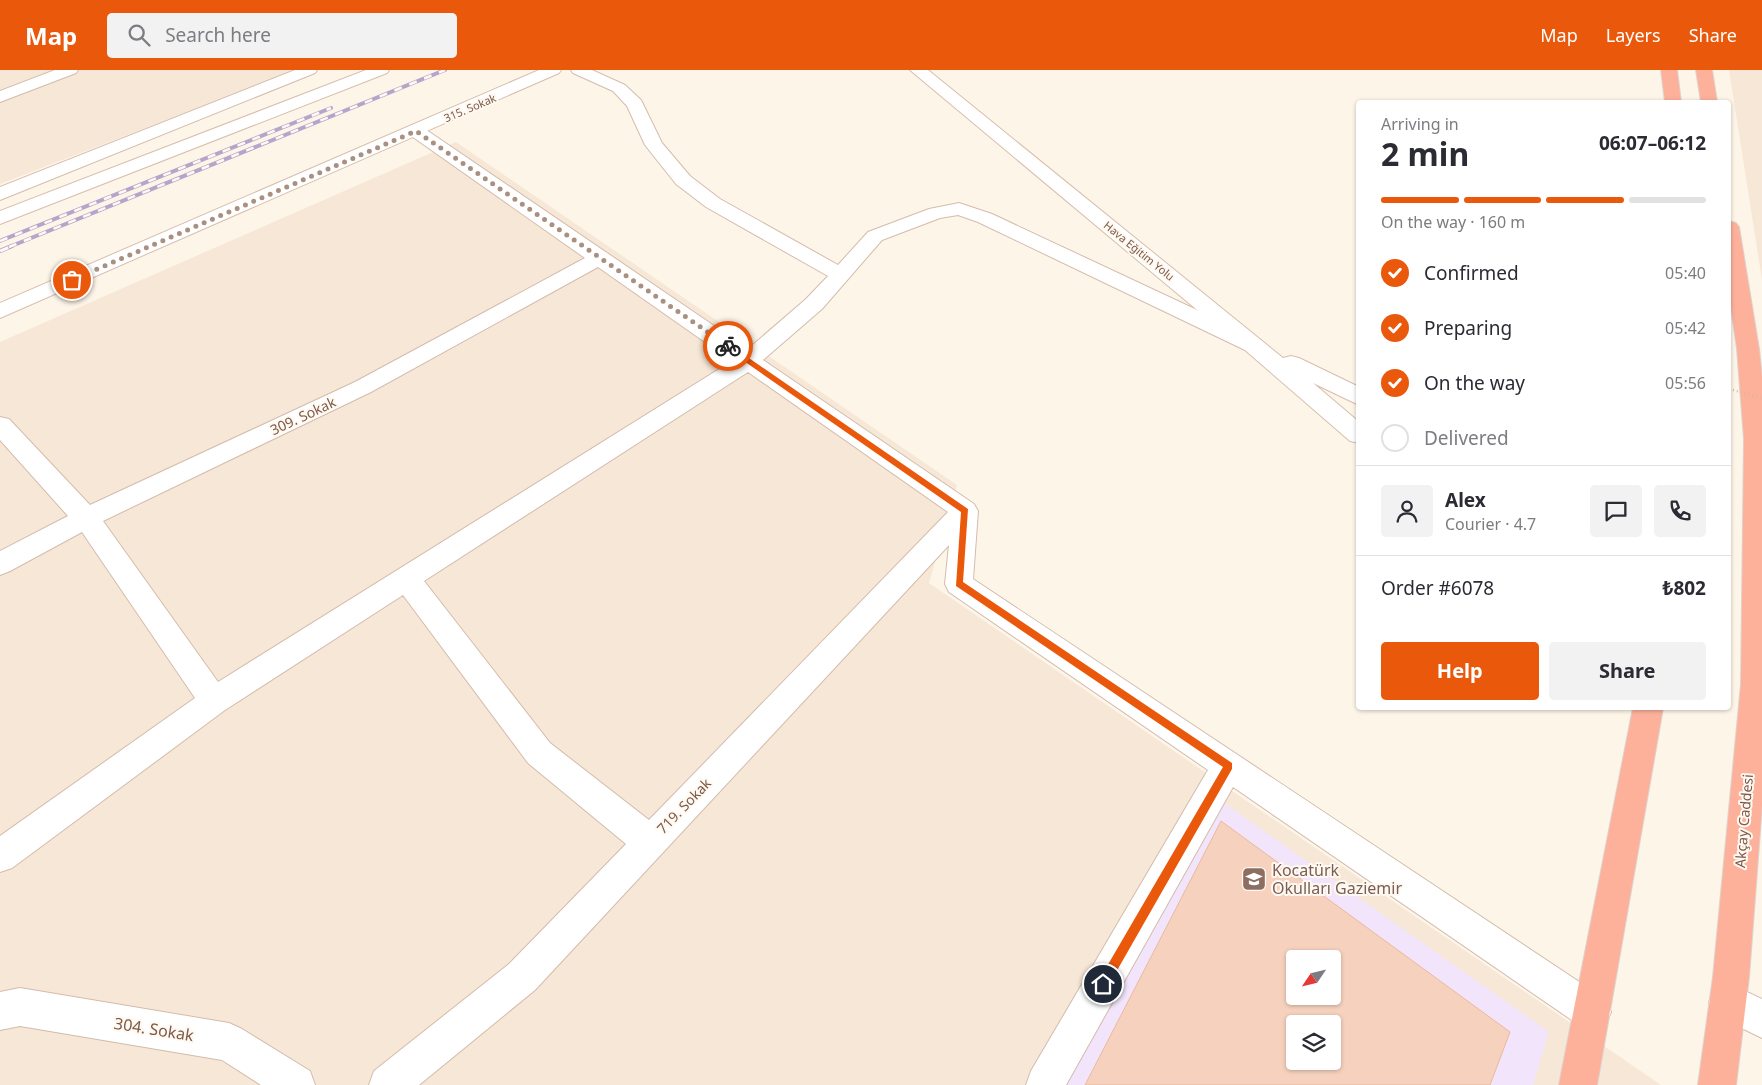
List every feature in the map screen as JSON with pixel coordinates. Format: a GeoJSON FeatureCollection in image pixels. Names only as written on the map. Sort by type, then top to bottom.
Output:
{"type":"FeatureCollection","features":[{"type":"Feature","properties":{"kind":"highway"},"geometry":{"type":"LineString","coordinates":[[1669,70],[1673,100]]}},
{"type":"Feature","properties":{"kind":"highway"},"geometry":{"type":"LineString","coordinates":[[1704,70],[1709,100]]}},
{"type":"Feature","properties":{"kind":"highway","name":"Akçay Caddesi"},"geometry":{"type":"LineString","coordinates":[[1717,1085],[1728,1002],[1756,684],[1759,587],[1756,439],[1748,349],[1731,240]]}},
{"type":"Feature","properties":{"kind":"highway"},"geometry":{"type":"LineString","coordinates":[[1578,1085],[1648,710]]}},
{"type":"Feature","properties":{"kind":"street"},"geometry":{"type":"LineString","coordinates":[[0,97],[70,70]]}},
{"type":"Feature","properties":{"kind":"street"},"geometry":{"type":"LineString","coordinates":[[0,194],[309,70]]}},
{"type":"Feature","properties":{"kind":"street"},"geometry":{"type":"LineString","coordinates":[[0,218],[381,70]]}},
{"type":"Feature","properties":{"kind":"street","name":"315. Sokak"},"geometry":{"type":"LineString","coordinates":[[92,252],[519,70]]}},
{"type":"Feature","properties":{"kind":"street","name":"315. Sokak"},"geometry":{"type":"LineString","coordinates":[[0,311],[553,70]]}},
{"type":"Feature","properties":{"kind":"street"},"geometry":{"type":"LineString","coordinates":[[579,70],[619,88],[635,104],[654,145],[683,180],[713,203],[840,274]]}},
{"type":"Feature","properties":{"kind":"street"},"geometry":{"type":"LineString","coordinates":[[909,70],[930,77]]}},
{"type":"Feature","properties":{"kind":"street","name":"Hava Eğitim Yolu"},"geometry":{"type":"LineString","coordinates":[[918,70],[930,77],[1254,345],[1356,432]]}},
{"type":"Feature","properties":{"kind":"street"},"geometry":{"type":"LineString","coordinates":[[416,131],[965,511],[959,584],[1592,1012]]}},
{"type":"Feature","properties":{"kind":"street"},"geometry":{"type":"LineString","coordinates":[[0,856],[214,701],[748,361],[814,304],[875,236],[936,213],[959,209],[985,218],[1254,345],[1356,396]]}},
{"type":"Feature","properties":{"kind":"street","name":"309. Sokak"},"geometry":{"type":"LineString","coordinates":[[0,564],[86,518],[363,387],[600,258]]}},
{"type":"Feature","properties":{"kind":"street"},"geometry":{"type":"LineString","coordinates":[[0,425],[86,518],[214,701]]}},
{"type":"Feature","properties":{"kind":"street","name":"719. Sokak"},"geometry":{"type":"LineString","coordinates":[[388,1085],[522,977],[965,511]]}},
{"type":"Feature","properties":{"kind":"street"},"geometry":{"type":"LineString","coordinates":[[406,579],[538,753],[650,842]]}},
{"type":"Feature","properties":{"kind":"street"},"geometry":{"type":"LineString","coordinates":[[1046,1085],[1228,766]]}},
{"type":"Feature","properties":{"kind":"street"},"geometry":{"type":"LineString","coordinates":[[1728,1002],[1762,1019]]}},
{"type":"Feature","properties":{"kind":"street","name":"304. Sokak"},"geometry":{"type":"LineString","coordinates":[[0,1011],[20,1007],[229,1042],[296,1085]]}},
{"type":"Feature","properties":{"kind":"path"},"geometry":{"type":"LineString","coordinates":[[1731,390],[1762,398]]}},
{"type":"Feature","properties":{"kind":"shaded area"},"geometry":{"type":"Polygon","coordinates":[[[0,70],[296,70],[0,184],[0,70]]]}},
{"type":"Feature","properties":{"kind":"shaded area"},"geometry":{"type":"Polygon","coordinates":[[[1729,70],[1762,70],[1762,280],[1729,70]]]}},
{"type":"Feature","properties":{"kind":"shaded area"},"geometry":{"type":"Polygon","coordinates":[[[456,142],[957,485],[929,583],[1661,1085],[0,1085],[0,342],[456,142]]]}},
{"type":"Feature","properties":{"kind":"shaded area","name":"Kocatürk Okulları Gaziemir"},"geometry":{"type":"Polygon","coordinates":[[[1220,800],[1549,1032],[1533,1085],[1059,1085],[1220,800]]]}},
{"type":"Feature","properties":{"kind":"building","name":"Kocatürk Okulları Gaziemir"},"geometry":{"type":"Polygon","coordinates":[[[1221,821],[1510,1032],[1490,1085],[1085,1085],[1221,821]]]}},
{"type":"Feature","properties":{"kind":"railway"},"geometry":{"type":"LineString","coordinates":[[9,247],[445,70]]}},
{"type":"Feature","properties":{"kind":"railway"},"geometry":{"type":"LineString","coordinates":[[0,241],[331,108]]}},
{"type":"Feature","properties":{"kind":"railway"},"geometry":{"type":"LineString","coordinates":[[0,251],[12,246]]}},
{"type":"Feature","properties":{"kind":"way so far"},"geometry":{"type":"LineString","coordinates":[[72,280],[416,131],[728,346]]}},
{"type":"Feature","properties":{"kind":"place","name":"Kocatürk Okulları Gaziemir"},"geometry":{"type":"Point","coordinates":[1254,879]}},
{"type":"Feature","properties":{"kind":"route"},"geometry":{"type":"LineString","coordinates":[[728,346],[965,511],[959,584],[1228,766],[1103,984]]}}]}
